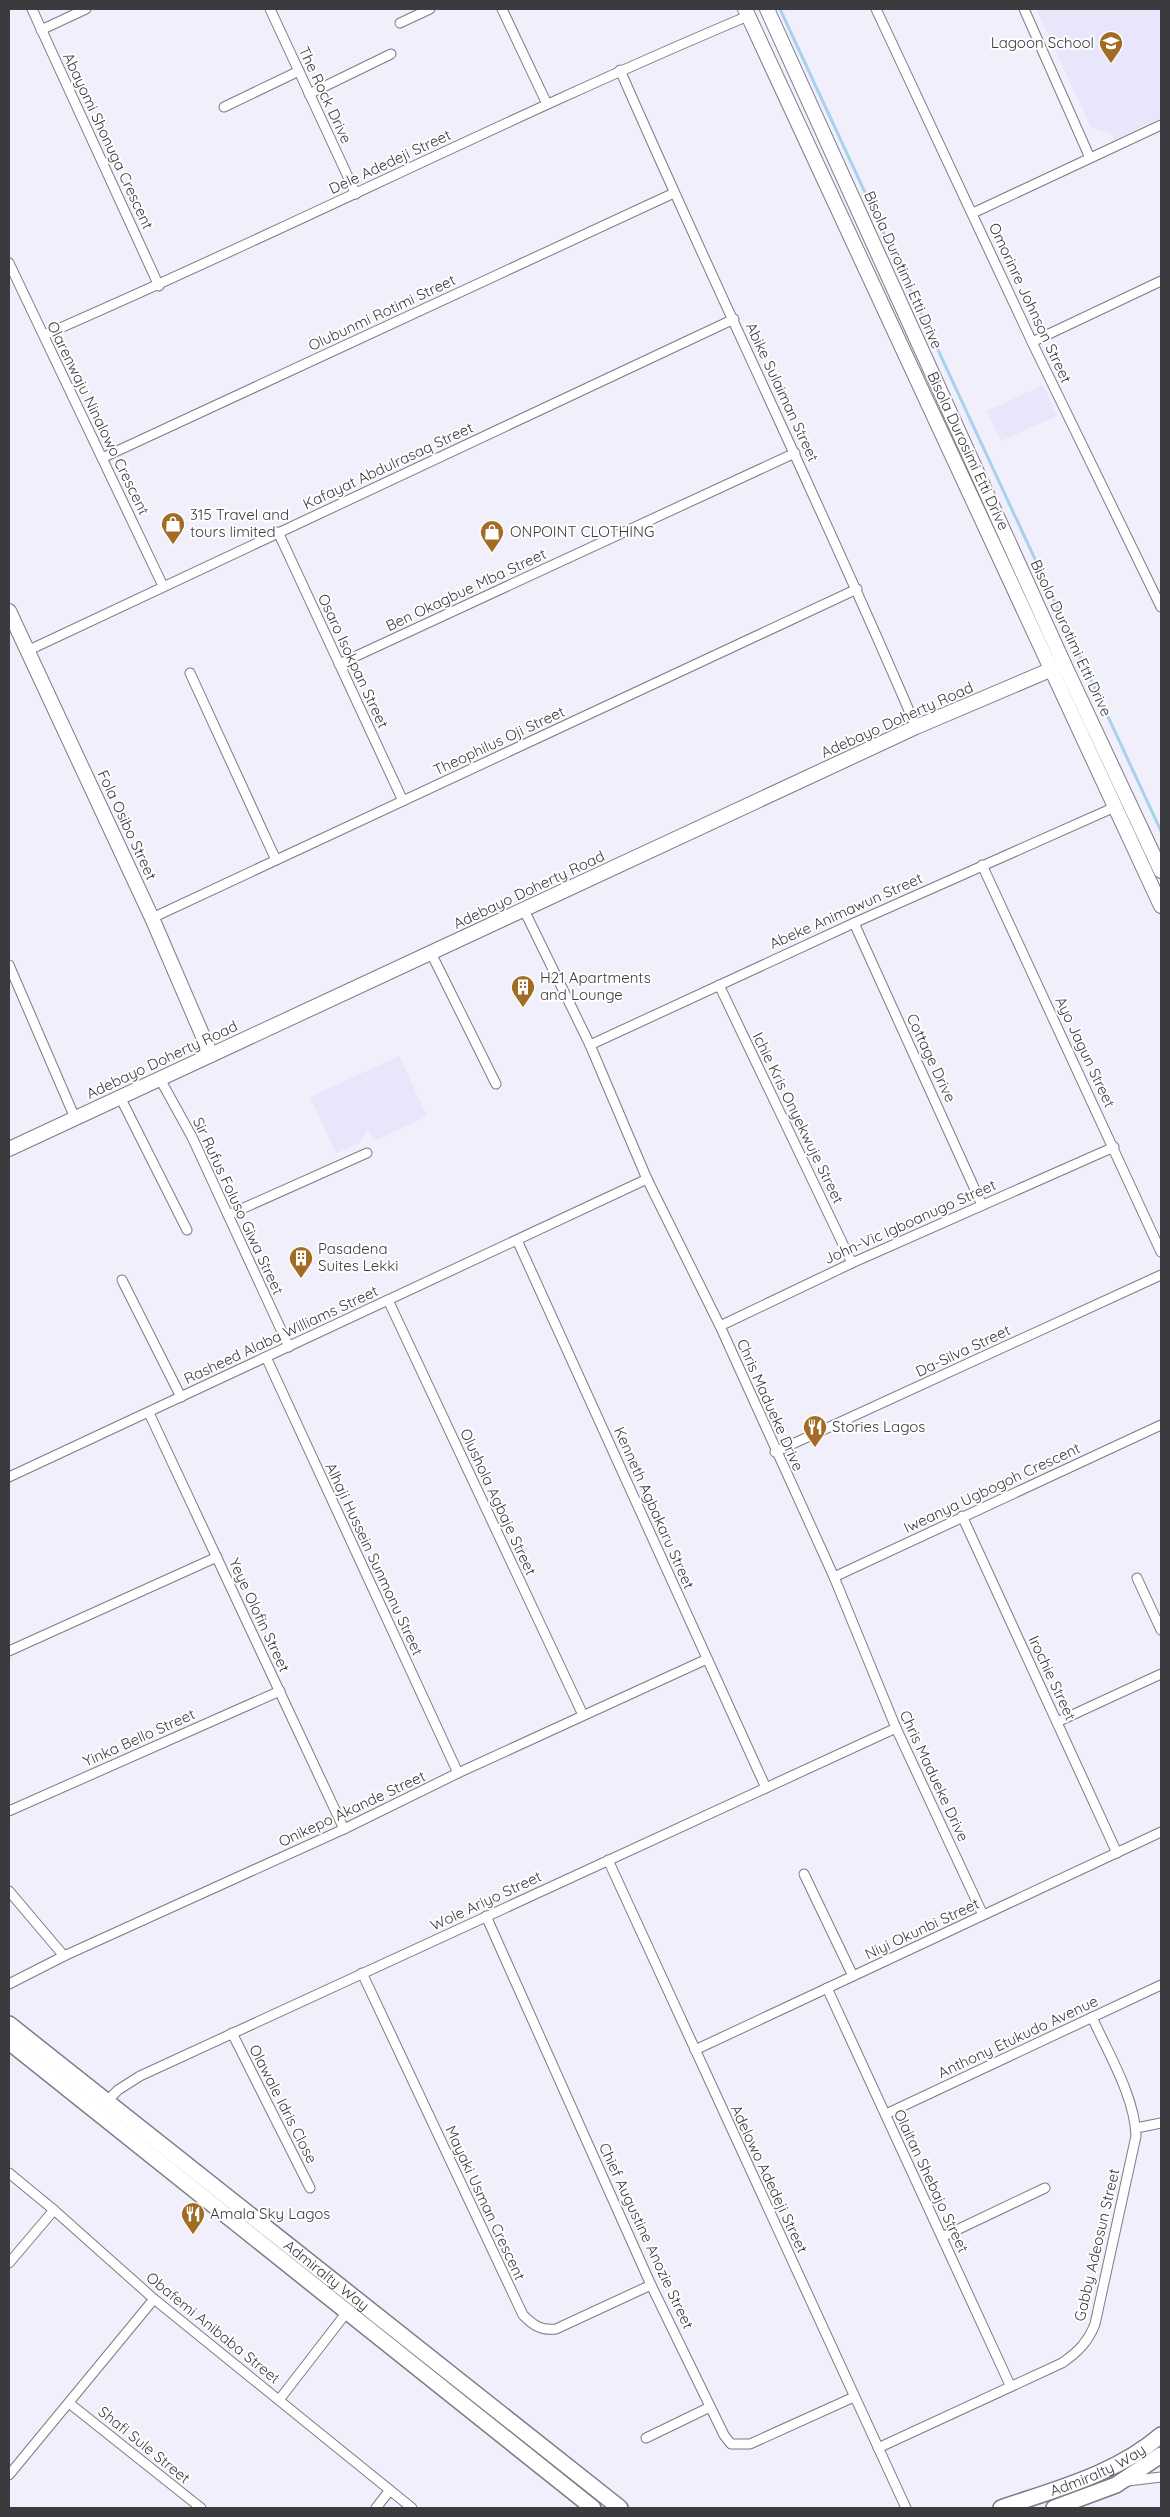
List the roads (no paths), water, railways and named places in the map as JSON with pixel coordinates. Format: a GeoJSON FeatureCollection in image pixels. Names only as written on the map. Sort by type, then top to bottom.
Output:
{"type":"FeatureCollection","features":[{"type":"Feature","properties":{"kind":"main road","name":"Bisola Durotimi Etti Drive"},"geometry":{"type":"LineString","coordinates":[[767,9],[1064,664],[1161,871]]}},
{"type":"Feature","properties":{"kind":"main road","name":"Bisola Durosimi Etti Drive"},"geometry":{"type":"LineString","coordinates":[[746,12],[1161,906]]}},
{"type":"Feature","properties":{"kind":"main road","name":"Fola Osibo Street"},"geometry":{"type":"LineString","coordinates":[[9,611],[152,918],[211,1055]]}},
{"type":"Feature","properties":{"kind":"main road","name":"Adebayo Doherty Road"},"geometry":{"type":"LineString","coordinates":[[9,1149],[916,728],[1064,664]]}},
{"type":"Feature","properties":{"kind":"main road","name":"Admiralty Way"},"geometry":{"type":"LineString","coordinates":[[9,2024],[620,2508]]}},
{"type":"Feature","properties":{"kind":"main road","name":"Admiralty Way"},"geometry":{"type":"LineString","coordinates":[[9,2042],[592,2508]]}},
{"type":"Feature","properties":{"kind":"main road","name":"Admiralty Way"},"geometry":{"type":"LineString","coordinates":[[1001,2508],[1100,2473],[1128,2459],[1161,2435]]}},
{"type":"Feature","properties":{"kind":"main road","name":"Admiralty Way"},"geometry":{"type":"LineString","coordinates":[[1054,2508],[1116,2485],[1161,2455]]}},
{"type":"Feature","properties":{"kind":"street","name":"Abayomi Shonuga Crescent"},"geometry":{"type":"LineString","coordinates":[[32,9],[159,286]]}},
{"type":"Feature","properties":{"kind":"street"},"geometry":{"type":"LineString","coordinates":[[41,30],[86,9]]}},
{"type":"Feature","properties":{"kind":"street","name":"The Rock Drive"},"geometry":{"type":"LineString","coordinates":[[270,9],[356,194]]}},
{"type":"Feature","properties":{"kind":"street"},"geometry":{"type":"LineString","coordinates":[[400,23],[430,9]]}},
{"type":"Feature","properties":{"kind":"street"},"geometry":{"type":"LineString","coordinates":[[502,9],[547,104]]}},
{"type":"Feature","properties":{"kind":"street","name":"Omorinre Johnson Street"},"geometry":{"type":"LineString","coordinates":[[876,9],[1032,342],[1161,607]]}},
{"type":"Feature","properties":{"kind":"street"},"geometry":{"type":"LineString","coordinates":[[1024,9],[1090,158]]}},
{"type":"Feature","properties":{"kind":"street","name":"Dele Adedeji Street"},"geometry":{"type":"LineString","coordinates":[[44,336],[159,286],[746,12]]}},
{"type":"Feature","properties":{"kind":"street"},"geometry":{"type":"LineString","coordinates":[[309,94],[391,54]]}},
{"type":"Feature","properties":{"kind":"street","name":"Abike Sulaiman Street"},"geometry":{"type":"LineString","coordinates":[[620,70],[674,193],[858,589],[916,728]]}},
{"type":"Feature","properties":{"kind":"street"},"geometry":{"type":"LineString","coordinates":[[224,107],[299,71]]}},
{"type":"Feature","properties":{"kind":"street"},"geometry":{"type":"LineString","coordinates":[[973,213],[1161,125]]}},
{"type":"Feature","properties":{"kind":"street","name":"Olubunmi Rotimi Street"},"geometry":{"type":"LineString","coordinates":[[102,458],[674,193]]}},
{"type":"Feature","properties":{"kind":"street","name":"Olarenwaju Ninalowo Crescent"},"geometry":{"type":"LineString","coordinates":[[9,263],[163,586]]}},
{"type":"Feature","properties":{"kind":"street"},"geometry":{"type":"LineString","coordinates":[[1032,342],[1161,281]]}},
{"type":"Feature","properties":{"kind":"street","name":"Kafayat Abdulrasaq Street"},"geometry":{"type":"LineString","coordinates":[[28,651],[734,319]]}},
{"type":"Feature","properties":{"kind":"street","name":"Ben Okagbue Mba Street"},"geometry":{"type":"LineString","coordinates":[[339,664],[795,453]]}},
{"type":"Feature","properties":{"kind":"street","name":"Osaro Isokpan Street"},"geometry":{"type":"LineString","coordinates":[[278,532],[403,801]]}},
{"type":"Feature","properties":{"kind":"street","name":"Theophilus Oji Street"},"geometry":{"type":"LineString","coordinates":[[152,918],[858,589]]}},
{"type":"Feature","properties":{"kind":"street"},"geometry":{"type":"LineString","coordinates":[[190,673],[276,860]]}},
{"type":"Feature","properties":{"kind":"street","name":"Abeke Animawun Street"},"geometry":{"type":"LineString","coordinates":[[590,1046],[854,923],[1115,806]]}},
{"type":"Feature","properties":{"kind":"street","name":"Ayo Jagun Street"},"geometry":{"type":"LineString","coordinates":[[982,865],[1161,1252]]}},
{"type":"Feature","properties":{"kind":"street","name":"Chris Madueke Drive"},"geometry":{"type":"LineString","coordinates":[[524,910],[590,1046],[646,1178],[720,1326],[775,1452],[834,1577],[896,1728],[983,1915]]}},
{"type":"Feature","properties":{"kind":"street","name":"Cottage Drive"},"geometry":{"type":"LineString","coordinates":[[854,923],[982,1205]]}},
{"type":"Feature","properties":{"kind":"street"},"geometry":{"type":"LineString","coordinates":[[431,953],[496,1084]]}},
{"type":"Feature","properties":{"kind":"street"},"geometry":{"type":"LineString","coordinates":[[9,965],[76,1118]]}},
{"type":"Feature","properties":{"kind":"street","name":"Ichie Kris Onyekwuje Street"},"geometry":{"type":"LineString","coordinates":[[719,985],[852,1263]]}},
{"type":"Feature","properties":{"kind":"street"},"geometry":{"type":"LineString","coordinates":[[9,991],[19,986]]}},
{"type":"Feature","properties":{"kind":"street","name":"Sir Rufus Foluso Giwa Street"},"geometry":{"type":"LineString","coordinates":[[160,1079],[192,1137],[289,1347]]}},
{"type":"Feature","properties":{"kind":"street"},"geometry":{"type":"LineString","coordinates":[[120,1097],[187,1230]]}},
{"type":"Feature","properties":{"kind":"street","name":"John-Vic Igboanugo Street"},"geometry":{"type":"LineString","coordinates":[[720,1326],[852,1263],[1114,1147]]}},
{"type":"Feature","properties":{"kind":"street"},"geometry":{"type":"LineString","coordinates":[[228,1215],[367,1153]]}},
{"type":"Feature","properties":{"kind":"street","name":"Rasheed Alaba Williams Street"},"geometry":{"type":"LineString","coordinates":[[9,1477],[181,1398],[646,1178]]}},
{"type":"Feature","properties":{"kind":"street","name":"Kenneth Agbakaru Street"},"geometry":{"type":"LineString","coordinates":[[517,1240],[766,1788]]}},
{"type":"Feature","properties":{"kind":"street","name":"Da-Silva Street"},"geometry":{"type":"LineString","coordinates":[[775,1452],[1161,1275]]}},
{"type":"Feature","properties":{"kind":"street"},"geometry":{"type":"LineString","coordinates":[[122,1280],[181,1398]]}},
{"type":"Feature","properties":{"kind":"street","name":"Olushola Agbaje Street"},"geometry":{"type":"LineString","coordinates":[[388,1300],[583,1715]]}},
{"type":"Feature","properties":{"kind":"street","name":"Alhaji Hussein Sunmonu Street"},"geometry":{"type":"LineString","coordinates":[[266,1357],[458,1773]]}},
{"type":"Feature","properties":{"kind":"street","name":"Yeye Olofin Street"},"geometry":{"type":"LineString","coordinates":[[149,1413],[344,1829]]}},
{"type":"Feature","properties":{"kind":"street","name":"Iweanya Ugbogoh Crescent"},"geometry":{"type":"LineString","coordinates":[[834,1577],[1161,1425]]}},
{"type":"Feature","properties":{"kind":"street","name":"Irochie Street"},"geometry":{"type":"LineString","coordinates":[[962,1516],[1117,1853]]}},
{"type":"Feature","properties":{"kind":"street"},"geometry":{"type":"LineString","coordinates":[[9,1652],[217,1557]]}},
{"type":"Feature","properties":{"kind":"street"},"geometry":{"type":"LineString","coordinates":[[1137,1578],[1161,1630]]}},
{"type":"Feature","properties":{"kind":"street","name":"Onikepo Akande Street"},"geometry":{"type":"LineString","coordinates":[[9,1984],[64,1956],[344,1829],[458,1773],[707,1659]]}},
{"type":"Feature","properties":{"kind":"street"},"geometry":{"type":"LineString","coordinates":[[1057,1722],[1161,1674]]}},
{"type":"Feature","properties":{"kind":"street","name":"Yinka Bello Street"},"geometry":{"type":"LineString","coordinates":[[9,1811],[280,1691]]}},
{"type":"Feature","properties":{"kind":"street","name":"Wole Ariyo Street"},"geometry":{"type":"LineString","coordinates":[[98,2114],[106,2101],[118,2090],[140,2076],[896,1728]]}},
{"type":"Feature","properties":{"kind":"street","name":"Niyi Okunbi Street"},"geometry":{"type":"LineString","coordinates":[[695,2050],[1161,1832]]}},
{"type":"Feature","properties":{"kind":"street","name":"Adelowo Adedeji Street"},"geometry":{"type":"LineString","coordinates":[[608,1860],[906,2508]]}},
{"type":"Feature","properties":{"kind":"street"},"geometry":{"type":"LineString","coordinates":[[804,1874],[853,1976]]}},
{"type":"Feature","properties":{"kind":"street"},"geometry":{"type":"LineString","coordinates":[[9,1891],[64,1956]]}},
{"type":"Feature","properties":{"kind":"street","name":"Chief Augustine Anozie Street"},"geometry":{"type":"LineString","coordinates":[[486,1916],[652,2285],[724,2435],[731,2444],[750,2444],[854,2397]]}},
{"type":"Feature","properties":{"kind":"street","name":"Mayaki Usman Crescent"},"geometry":{"type":"LineString","coordinates":[[362,1973],[523,2315],[533,2325],[546,2330],[556,2328],[652,2285]]}},
{"type":"Feature","properties":{"kind":"street","name":"Anthony Etukudo Avenue"},"geometry":{"type":"LineString","coordinates":[[886,2114],[1161,1985]]}},
{"type":"Feature","properties":{"kind":"street","name":"Olaitan Shebajo Street"},"geometry":{"type":"LineString","coordinates":[[827,1988],[1010,2386]]}},
{"type":"Feature","properties":{"kind":"street","name":"Gabby Adeosun Street"},"geometry":{"type":"LineString","coordinates":[[878,2448],[1062,2363],[1078,2352],[1089,2339],[1096,2324],[1136,2136],[1136,2119],[1130,2102],[1092,2017]]}},
{"type":"Feature","properties":{"kind":"street","name":"Olawale Idris Close"},"geometry":{"type":"LineString","coordinates":[[232,2033],[310,2188]]}},
{"type":"Feature","properties":{"kind":"street"},"geometry":{"type":"LineString","coordinates":[[1136,2128],[1161,2123]]}},
{"type":"Feature","properties":{"kind":"street","name":"Obafemi Anibaba Street"},"geometry":{"type":"LineString","coordinates":[[9,2173],[54,2210],[154,2299],[412,2508]]}},
{"type":"Feature","properties":{"kind":"street"},"geometry":{"type":"LineString","coordinates":[[942,2237],[1045,2188]]}},
{"type":"Feature","properties":{"kind":"street"},"geometry":{"type":"LineString","coordinates":[[9,2263],[54,2210]]}},
{"type":"Feature","properties":{"kind":"street"},"geometry":{"type":"LineString","coordinates":[[9,2475],[154,2299]]}},
{"type":"Feature","properties":{"kind":"street"},"geometry":{"type":"LineString","coordinates":[[279,2400],[347,2312]]}},
{"type":"Feature","properties":{"kind":"street","name":"Shafi Sule Street"},"geometry":{"type":"LineString","coordinates":[[69,2403],[201,2508]]}},
{"type":"Feature","properties":{"kind":"street"},"geometry":{"type":"LineString","coordinates":[[646,2438],[710,2407]]}},
{"type":"Feature","properties":{"kind":"street"},"geometry":{"type":"LineString","coordinates":[[1116,2485],[1131,2480],[1161,2477]]}},
{"type":"Feature","properties":{"kind":"street"},"geometry":{"type":"LineString","coordinates":[[376,2508],[390,2490]]}},
{"type":"Feature","properties":{"kind":"waterway"},"geometry":{"type":"LineString","coordinates":[[780,9],[1161,831]]}},
{"type":"Feature","properties":{"kind":"place","name":"Lagoon School"},"geometry":{"type":"Point","coordinates":[1111,64]}},
{"type":"Feature","properties":{"kind":"place","name":"315 Travel and tours limited"},"geometry":{"type":"Point","coordinates":[173,545]}},
{"type":"Feature","properties":{"kind":"place","name":"ONPOINT CLOTHING"},"geometry":{"type":"Point","coordinates":[492,553]}},
{"type":"Feature","properties":{"kind":"place","name":"H21 Apartments and Lounge"},"geometry":{"type":"Point","coordinates":[523,1008]}},
{"type":"Feature","properties":{"kind":"place","name":"Pasadena Suites Lekki"},"geometry":{"type":"Point","coordinates":[301,1279]}},
{"type":"Feature","properties":{"kind":"place","name":"Stories Lagos"},"geometry":{"type":"Point","coordinates":[815,1448]}},
{"type":"Feature","properties":{"kind":"place","name":"Amala Sky Lagos"},"geometry":{"type":"Point","coordinates":[193,2235]}}]}
